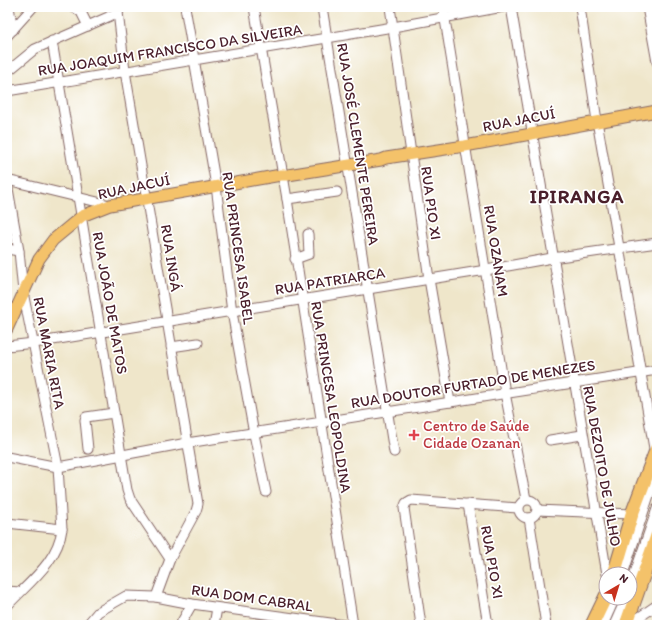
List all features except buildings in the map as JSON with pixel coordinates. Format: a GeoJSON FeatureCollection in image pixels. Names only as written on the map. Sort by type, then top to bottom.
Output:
{"type":"FeatureCollection","features":[{"type":"Feature","properties":{"kind":"highway"},"geometry":{"type":"LineString","coordinates":[[616,566],[632,514],[656,451]]}},
{"type":"Feature","properties":{"kind":"highway"},"geometry":{"type":"LineString","coordinates":[[638,581],[657,536]]}},
{"type":"Feature","properties":{"kind":"highway"},"geometry":{"type":"LineString","coordinates":[[592,625],[601,606]]}},
{"type":"Feature","properties":{"kind":"highway"},"geometry":{"type":"LineString","coordinates":[[627,625],[630,606]]}},
{"type":"Feature","properties":{"kind":"main road","name":"RUA JACUÍ"},"geometry":{"type":"LineString","coordinates":[[8,324],[45,250],[53,240],[82,216],[110,205],[281,175],[288,172],[346,163],[380,155],[386,158],[465,146],[657,111]]}},
{"type":"Feature","properties":{"kind":"street"},"geometry":{"type":"LineString","coordinates":[[9,7],[10,33]]}},
{"type":"Feature","properties":{"kind":"street"},"geometry":{"type":"LineString","coordinates":[[10,33],[33,7]]}},
{"type":"Feature","properties":{"kind":"street"},"geometry":{"type":"LineString","coordinates":[[73,7],[81,12],[88,26]]}},
{"type":"Feature","properties":{"kind":"street","name":"RUA PRINCESA ISABEL"},"geometry":{"type":"LineString","coordinates":[[185,7],[216,186],[232,312],[266,492]]}},
{"type":"Feature","properties":{"kind":"street","name":"RUA PRINCESA LEOPOLDINA"},"geometry":{"type":"LineString","coordinates":[[254,7],[262,48],[281,175],[287,199],[353,625]]}},
{"type":"Feature","properties":{"kind":"street","name":"RUA JOSÉ CLEMENTE PEREIRA"},"geometry":{"type":"LineString","coordinates":[[322,7],[346,163],[369,289],[394,452]]}},
{"type":"Feature","properties":{"kind":"street","name":"RUA PIO XI"},"geometry":{"type":"LineString","coordinates":[[390,7],[428,280],[450,402]]}},
{"type":"Feature","properties":{"kind":"street","name":"RUA OZANAM"},"geometry":{"type":"LineString","coordinates":[[443,7],[505,393],[526,499]]}},
{"type":"Feature","properties":{"kind":"street","name":"RUA JOAQUIM FRANCISCO DA SILVEIRA"},"geometry":{"type":"LineString","coordinates":[[7,91],[393,27],[503,7]]}},
{"type":"Feature","properties":{"kind":"street","name":"RUA DEZOITO DE JULHO"},"geometry":{"type":"LineString","coordinates":[[512,7],[552,258],[595,513],[605,566]]}},
{"type":"Feature","properties":{"kind":"street"},"geometry":{"type":"LineString","coordinates":[[580,7],[640,373],[656,451]]}},
{"type":"Feature","properties":{"kind":"street"},"geometry":{"type":"LineString","coordinates":[[647,7],[657,62]]}},
{"type":"Feature","properties":{"kind":"street"},"geometry":{"type":"LineString","coordinates":[[7,72],[35,49],[88,26],[119,10]]}},
{"type":"Feature","properties":{"kind":"street","name":"RUA INGÁ"},"geometry":{"type":"LineString","coordinates":[[119,10],[125,71],[198,508],[170,559]]}},
{"type":"Feature","properties":{"kind":"street","name":"RUA JOÃO DE MATOS"},"geometry":{"type":"LineString","coordinates":[[52,41],[102,332],[127,490],[130,499],[170,559]]}},
{"type":"Feature","properties":{"kind":"street"},"geometry":{"type":"LineString","coordinates":[[7,181],[110,205]]}},
{"type":"Feature","properties":{"kind":"street","name":"RUA MARIA RITA"},"geometry":{"type":"LineString","coordinates":[[7,181],[19,251],[23,292],[58,467],[62,530]]}},
{"type":"Feature","properties":{"kind":"street"},"geometry":{"type":"LineString","coordinates":[[287,199],[336,192]]}},
{"type":"Feature","properties":{"kind":"street"},"geometry":{"type":"LineString","coordinates":[[296,259],[309,254],[308,234]]}},
{"type":"Feature","properties":{"kind":"street","name":"RUA PATRIARCA"},"geometry":{"type":"LineString","coordinates":[[7,346],[232,312],[552,258],[657,243]]}},
{"type":"Feature","properties":{"kind":"street"},"geometry":{"type":"LineString","coordinates":[[7,248],[19,251]]}},
{"type":"Feature","properties":{"kind":"street"},"geometry":{"type":"LineString","coordinates":[[171,347],[198,343]]}},
{"type":"Feature","properties":{"kind":"street","name":"RUA DOUTOR FURTADO DE MENEZES"},"geometry":{"type":"LineString","coordinates":[[58,467],[388,411],[657,370]]}},
{"type":"Feature","properties":{"kind":"street"},"geometry":{"type":"LineString","coordinates":[[88,449],[86,417],[114,412]]}},
{"type":"Feature","properties":{"kind":"street"},"geometry":{"type":"LineString","coordinates":[[550,440],[582,435]]}},
{"type":"Feature","properties":{"kind":"street"},"geometry":{"type":"LineString","coordinates":[[7,457],[58,467]]}},
{"type":"Feature","properties":{"kind":"street"},"geometry":{"type":"LineString","coordinates":[[626,566],[657,471]]}},
{"type":"Feature","properties":{"kind":"street"},"geometry":{"type":"LineString","coordinates":[[526,499],[534,502],[537,510],[534,515],[529,518],[522,516],[518,508],[520,502],[526,499]]}},
{"type":"Feature","properties":{"kind":"street"},"geometry":{"type":"LineString","coordinates":[[421,625],[404,508],[406,503],[411,500],[518,508]]}},
{"type":"Feature","properties":{"kind":"street","name":"RUA PIO XI"},"geometry":{"type":"LineString","coordinates":[[468,504],[488,625]]}},
{"type":"Feature","properties":{"kind":"street"},"geometry":{"type":"LineString","coordinates":[[637,566],[657,509]]}},
{"type":"Feature","properties":{"kind":"street"},"geometry":{"type":"LineString","coordinates":[[537,510],[632,514]]}},
{"type":"Feature","properties":{"kind":"street"},"geometry":{"type":"LineString","coordinates":[[529,518],[546,625]]}},
{"type":"Feature","properties":{"kind":"street"},"geometry":{"type":"LineString","coordinates":[[7,523],[62,530],[60,540],[54,554],[7,606]]}},
{"type":"Feature","properties":{"kind":"street"},"geometry":{"type":"LineString","coordinates":[[156,597],[170,559]]}},
{"type":"Feature","properties":{"kind":"street"},"geometry":{"type":"LineString","coordinates":[[7,591],[20,592]]}},
{"type":"Feature","properties":{"kind":"street","name":"RUA DOM CABRAL"},"geometry":{"type":"LineString","coordinates":[[87,625],[98,612],[126,596],[156,597],[286,621],[345,625]]}},
{"type":"Feature","properties":{"kind":"street"},"geometry":{"type":"LineString","coordinates":[[180,625],[192,604]]}},
{"type":"Feature","properties":{"kind":"street"},"geometry":{"type":"LineString","coordinates":[[638,604],[643,607],[656,606]]}},
{"type":"Feature","properties":{"kind":"street"},"geometry":{"type":"LineString","coordinates":[[603,625],[611,606]]}},
{"type":"Feature","properties":{"kind":"street"},"geometry":{"type":"LineString","coordinates":[[614,625],[626,606]]}},
{"type":"Feature","properties":{"kind":"street"},"geometry":{"type":"LineString","coordinates":[[627,625],[656,606]]}},
{"type":"Feature","properties":{"kind":"street"},"geometry":{"type":"LineString","coordinates":[[214,625],[217,608]]}},
{"type":"Feature","properties":{"kind":"place","name":"Centro de Saúde Cidade Ozanan"},"geometry":{"type":"Point","coordinates":[414,435]}},
{"type":"Feature","properties":{"kind":"district","name":"IPIRANGA"},"geometry":{"type":"Point","coordinates":[577,196]}}]}
